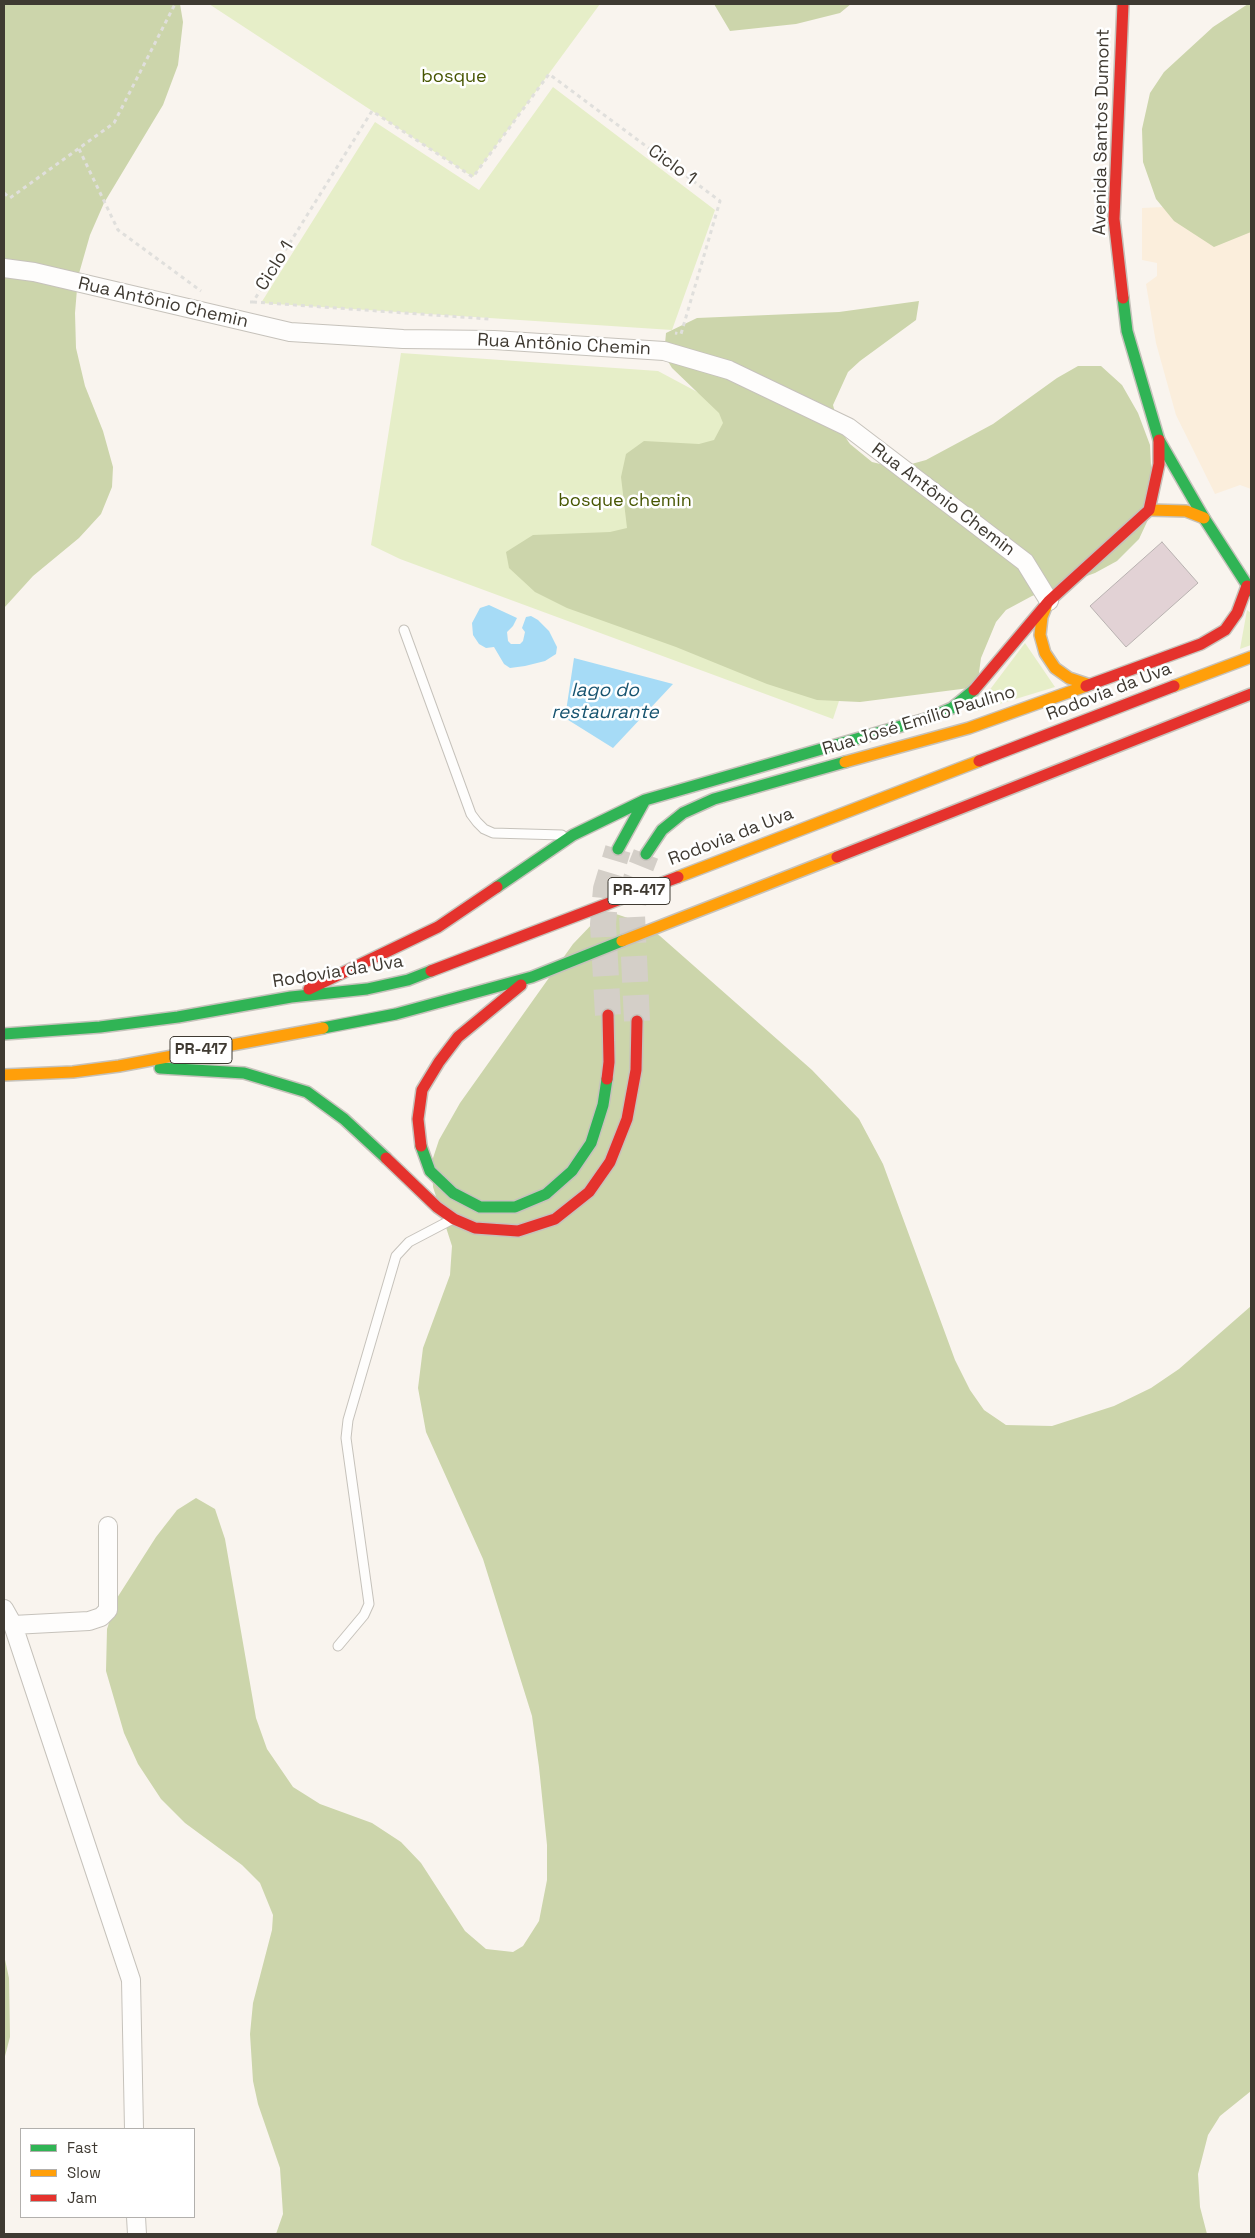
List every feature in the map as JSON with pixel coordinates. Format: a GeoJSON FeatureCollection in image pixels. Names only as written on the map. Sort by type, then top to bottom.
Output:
{"type":"FeatureCollection","features":[{"type":"Feature","properties":{"kind":"main road","name":"Avenida Santos Dumont"},"geometry":{"type":"LineString","coordinates":[[1123,4],[1114,219],[1127,331],[1159,440],[1204,518],[1249,588]]}},
{"type":"Feature","properties":{"kind":"main road"},"geometry":{"type":"LineString","coordinates":[[1159,440],[1159,464],[1149,510],[1177,510],[1204,518]]}},
{"type":"Feature","properties":{"kind":"main road","name":"Rua José Emílio Paulino"},"geometry":{"type":"LineString","coordinates":[[291,997],[438,927],[573,835],[645,800],[929,718],[952,708],[973,692],[1049,601],[1149,510]]}},
{"type":"Feature","properties":{"kind":"main road","name":"Rua José Emílio Paulino"},"geometry":{"type":"LineString","coordinates":[[646,854],[662,830],[683,813],[714,799],[969,728],[1201,644],[1225,630],[1237,613],[1249,588]]}},
{"type":"Feature","properties":{"kind":"main road"},"geometry":{"type":"LineString","coordinates":[[1049,601],[1042,617],[1040,635],[1045,653],[1055,668],[1069,678],[1087,684]]}},
{"type":"Feature","properties":{"kind":"main road","name":"Rodovia da Uva"},"geometry":{"type":"LineString","coordinates":[[4,1034],[110,1026],[291,997],[367,989],[408,980],[1251,656]]}},
{"type":"Feature","properties":{"kind":"main road","name":"PR-417"},"geometry":{"type":"LineString","coordinates":[[4,1075],[73,1072],[119,1066],[396,1014],[532,977],[1251,694]]}},
{"type":"Feature","properties":{"kind":"main road"},"geometry":{"type":"LineString","coordinates":[[618,849],[645,800]]}},
{"type":"Feature","properties":{"kind":"main road"},"geometry":{"type":"LineString","coordinates":[[532,977],[458,1037],[439,1062],[422,1090],[418,1119],[420,1144],[430,1170],[453,1193],[480,1207],[515,1207],[546,1194],[572,1171],[591,1143],[603,1106],[609,1062],[608,1015]]}},
{"type":"Feature","properties":{"kind":"main road"},"geometry":{"type":"LineString","coordinates":[[119,1066],[244,1074],[307,1092],[344,1119],[437,1207],[454,1219],[475,1228],[518,1231],[555,1219],[590,1192],[610,1162],[627,1119],[636,1070],[637,1021]]}},
{"type":"Feature","properties":{"kind":"street","name":"Rua Antônio Chemin"},"geometry":{"type":"LineString","coordinates":[[4,268],[34,272],[290,332],[404,339],[494,340],[664,350],[729,370],[848,427],[1025,562],[1049,601]]}},
{"type":"Feature","properties":{"kind":"street"},"geometry":{"type":"LineString","coordinates":[[12,1626],[89,1621],[102,1617],[108,1610],[108,1526]]}},
{"type":"Feature","properties":{"kind":"street"},"geometry":{"type":"LineString","coordinates":[[4,1609],[12,1626],[131,1980],[134,2128]]}},
{"type":"Feature","properties":{"kind":"street"},"geometry":{"type":"LineString","coordinates":[[136,2218],[137,2234]]}},
{"type":"Feature","properties":{"kind":"lane"},"geometry":{"type":"LineString","coordinates":[[404,630],[471,814],[477,822],[484,829],[493,833],[573,835]]}},
{"type":"Feature","properties":{"kind":"lane"},"geometry":{"type":"LineString","coordinates":[[338,1646],[364,1615],[369,1604],[346,1438],[348,1420],[396,1256],[409,1242],[454,1219]]}},
{"type":"Feature","properties":{"kind":"path"},"geometry":{"type":"LineString","coordinates":[[4,193],[10,198],[114,123],[175,4]]}},
{"type":"Feature","properties":{"kind":"path","name":"Ciclo 1"},"geometry":{"type":"LineString","coordinates":[[253,302],[372,111],[473,177],[549,74],[720,201],[681,334],[672,333]]}},
{"type":"Feature","properties":{"kind":"path"},"geometry":{"type":"LineString","coordinates":[[79,148],[118,230],[201,290],[210,292]]}},
{"type":"Feature","properties":{"kind":"path"},"geometry":{"type":"LineString","coordinates":[[194,311],[201,290]]}},
{"type":"Feature","properties":{"kind":"path","name":"Ciclo 1"},"geometry":{"type":"LineString","coordinates":[[244,300],[492,320]]}},
{"type":"Feature","properties":{"kind":"shaded area"},"geometry":{"type":"Polygon","coordinates":[[[1251,203],[1251,489],[1240,485],[1215,494],[1176,415],[1156,343],[1146,284],[1157,276],[1157,263],[1142,260],[1142,208],[1251,203]]]}},
{"type":"Feature","properties":{"kind":"green space"},"geometry":{"type":"Polygon","coordinates":[[[4,4],[180,4],[183,22],[178,65],[163,105],[104,203],[90,235],[78,277],[75,313],[76,348],[85,386],[103,431],[113,467],[112,487],[101,514],[79,538],[33,576],[4,608],[4,4]]]}},
{"type":"Feature","properties":{"kind":"green space","name":"bosque"},"geometry":{"type":"Polygon","coordinates":[[[209,4],[600,4],[473,177],[209,4]]]}},
{"type":"Feature","properties":{"kind":"green space"},"geometry":{"type":"Polygon","coordinates":[[[714,4],[851,4],[840,13],[796,24],[730,31],[714,4]]]}},
{"type":"Feature","properties":{"kind":"green space"},"geometry":{"type":"Polygon","coordinates":[[[1248,4],[1251,4],[1251,232],[1214,247],[1174,221],[1156,199],[1143,162],[1142,129],[1150,93],[1164,72],[1213,27],[1248,4]]]}},
{"type":"Feature","properties":{"kind":"green space"},"geometry":{"type":"Polygon","coordinates":[[[553,87],[715,210],[672,330],[261,303],[375,122],[479,190],[553,87]]]}},
{"type":"Feature","properties":{"kind":"green space"},"geometry":{"type":"Polygon","coordinates":[[[919,301],[916,320],[848,372],[833,405],[839,428],[850,444],[872,462],[897,468],[926,460],[993,424],[1057,378],[1078,366],[1101,366],[1122,385],[1138,413],[1150,445],[1153,509],[1139,539],[1117,561],[1095,573],[1032,596],[1006,610],[996,622],[981,658],[977,687],[860,702],[817,700],[767,684],[676,647],[567,608],[535,592],[509,568],[506,552],[533,535],[610,532],[627,528],[621,477],[626,454],[644,441],[699,444],[714,440],[723,423],[719,413],[672,368],[664,355],[666,333],[697,318],[839,312],[919,301]]]}},
{"type":"Feature","properties":{"kind":"green space","name":"bosque chemin"},"geometry":{"type":"Polygon","coordinates":[[[401,353],[658,371],[905,503],[833,719],[400,559],[371,545],[401,353]]]}},
{"type":"Feature","properties":{"kind":"green space"},"geometry":{"type":"Polygon","coordinates":[[[1247,610],[1251,613],[1251,645],[1240,649],[1247,610]]]}},
{"type":"Feature","properties":{"kind":"green space"},"geometry":{"type":"Polygon","coordinates":[[[1025,643],[1055,687],[973,712],[1025,643]]]}},
{"type":"Feature","properties":{"kind":"green space"},"geometry":{"type":"Polygon","coordinates":[[[616,914],[640,922],[660,936],[812,1070],[859,1119],[883,1164],[955,1360],[970,1390],[984,1410],[1006,1425],[1052,1426],[1114,1406],[1151,1388],[1179,1369],[1251,1306],[1251,2091],[1220,2116],[1208,2135],[1198,2174],[1200,2207],[1207,2234],[276,2234],[283,2214],[280,2168],[258,2104],[253,2081],[250,2034],[253,2003],[272,1930],[273,1915],[260,1883],[242,1865],[185,1823],[161,1799],[138,1764],[124,1733],[106,1671],[107,1629],[117,1598],[156,1537],[177,1510],[196,1498],[215,1509],[225,1539],[256,1718],[267,1749],[293,1787],[320,1804],[372,1823],[401,1842],[421,1863],[465,1931],[486,1949],[513,1952],[523,1946],[539,1921],[547,1880],[547,1845],[532,1716],[483,1559],[426,1432],[418,1388],[423,1348],[450,1275],[452,1246],[433,1187],[432,1161],[439,1140],[460,1103],[573,944],[596,920],[616,914]]]}},
{"type":"Feature","properties":{"kind":"green space"},"geometry":{"type":"Polygon","coordinates":[[[4,1955],[9,1978],[10,2037],[4,2060],[4,1955]]]}},
{"type":"Feature","properties":{"kind":"water"},"geometry":{"type":"Polygon","coordinates":[[[489,605],[517,618],[507,632],[508,641],[511,644],[520,644],[523,641],[525,632],[522,628],[526,617],[531,616],[549,631],[557,647],[556,654],[545,661],[525,666],[510,668],[504,664],[494,647],[486,648],[479,644],[473,635],[472,623],[480,608],[489,605]]]}},
{"type":"Feature","properties":{"kind":"water","name":"lago do restaurante"},"geometry":{"type":"Polygon","coordinates":[[[574,658],[673,684],[613,748],[565,718],[574,658]]]}},
{"type":"Feature","properties":{"kind":"building"},"geometry":{"type":"Polygon","coordinates":[[[1162,542],[1198,583],[1126,647],[1090,606],[1162,542]]]}},
{"type":"Feature","properties":{"kind":"tunnel"},"geometry":{"type":"LineString","coordinates":[[608,1015],[603,924],[606,889],[618,849]]}},
{"type":"Feature","properties":{"kind":"tunnel"},"geometry":{"type":"LineString","coordinates":[[637,1021],[632,915],[636,879],[646,854]]}},
{"type":"Feature","properties":{"kind":"traffic: fast"},"geometry":{"type":"LineString","coordinates":[[1123,298],[1127,331],[1159,440],[1204,518],[1251,591]]}},
{"type":"Feature","properties":{"kind":"traffic: fast"},"geometry":{"type":"LineString","coordinates":[[645,800],[929,718],[952,708],[974,690]]}},
{"type":"Feature","properties":{"kind":"traffic: fast"},"geometry":{"type":"LineString","coordinates":[[646,854],[662,830],[683,813],[714,799],[845,762]]}},
{"type":"Feature","properties":{"kind":"traffic: fast"},"geometry":{"type":"LineString","coordinates":[[618,849],[645,800]]}},
{"type":"Feature","properties":{"kind":"traffic: fast"},"geometry":{"type":"LineString","coordinates":[[497,887],[573,835],[645,800]]}},
{"type":"Feature","properties":{"kind":"traffic: fast"},"geometry":{"type":"LineString","coordinates":[[323,1028],[396,1014],[532,977],[622,941]]}},
{"type":"Feature","properties":{"kind":"traffic: fast"},"geometry":{"type":"LineString","coordinates":[[4,1034],[100,1027],[178,1017],[291,997],[367,989],[408,980],[431,971]]}},
{"type":"Feature","properties":{"kind":"traffic: fast"},"geometry":{"type":"LineString","coordinates":[[160,1068],[244,1073],[307,1092],[344,1119],[386,1158]]}},
{"type":"Feature","properties":{"kind":"traffic: fast"},"geometry":{"type":"LineString","coordinates":[[421,1146],[430,1171],[453,1193],[480,1207],[515,1207],[546,1194],[572,1171],[591,1143],[603,1105],[607,1079]]}},
{"type":"Feature","properties":{"kind":"traffic: slow"},"geometry":{"type":"LineString","coordinates":[[1149,510],[1186,511],[1204,518]]}},
{"type":"Feature","properties":{"kind":"traffic: slow"},"geometry":{"type":"LineString","coordinates":[[1046,607],[1042,617],[1040,635],[1045,653],[1055,668],[1069,678],[1087,684]]}},
{"type":"Feature","properties":{"kind":"traffic: slow"},"geometry":{"type":"LineString","coordinates":[[1174,686],[1251,657]]}},
{"type":"Feature","properties":{"kind":"traffic: slow"},"geometry":{"type":"LineString","coordinates":[[845,762],[969,728],[1086,686]]}},
{"type":"Feature","properties":{"kind":"traffic: slow"},"geometry":{"type":"LineString","coordinates":[[678,877],[979,761]]}},
{"type":"Feature","properties":{"kind":"traffic: slow"},"geometry":{"type":"LineString","coordinates":[[622,941],[837,857]]}},
{"type":"Feature","properties":{"kind":"traffic: slow"},"geometry":{"type":"LineString","coordinates":[[4,1075],[73,1072],[119,1066],[323,1028]]}},
{"type":"Feature","properties":{"kind":"traffic: jam"},"geometry":{"type":"LineString","coordinates":[[1123,4],[1114,219],[1123,298]]}},
{"type":"Feature","properties":{"kind":"traffic: jam"},"geometry":{"type":"LineString","coordinates":[[974,690],[1049,601],[1149,510],[1159,464],[1159,440]]}},
{"type":"Feature","properties":{"kind":"traffic: jam"},"geometry":{"type":"LineString","coordinates":[[1086,686],[1201,644],[1225,630],[1237,613],[1247,586]]}},
{"type":"Feature","properties":{"kind":"traffic: jam"},"geometry":{"type":"LineString","coordinates":[[979,761],[1174,686]]}},
{"type":"Feature","properties":{"kind":"traffic: jam"},"geometry":{"type":"LineString","coordinates":[[837,857],[1251,694]]}},
{"type":"Feature","properties":{"kind":"traffic: jam"},"geometry":{"type":"LineString","coordinates":[[431,971],[678,877]]}},
{"type":"Feature","properties":{"kind":"traffic: jam"},"geometry":{"type":"LineString","coordinates":[[309,989],[438,927],[497,887]]}},
{"type":"Feature","properties":{"kind":"traffic: jam"},"geometry":{"type":"LineString","coordinates":[[421,1146],[418,1119],[422,1090],[439,1062],[458,1037],[521,985]]}},
{"type":"Feature","properties":{"kind":"traffic: jam"},"geometry":{"type":"LineString","coordinates":[[607,1079],[609,1062],[608,1015]]}},
{"type":"Feature","properties":{"kind":"traffic: jam"},"geometry":{"type":"LineString","coordinates":[[386,1158],[437,1207],[454,1219],[475,1228],[518,1231],[555,1219],[589,1192],[610,1162],[627,1119],[636,1070],[637,1021]]}}]}
